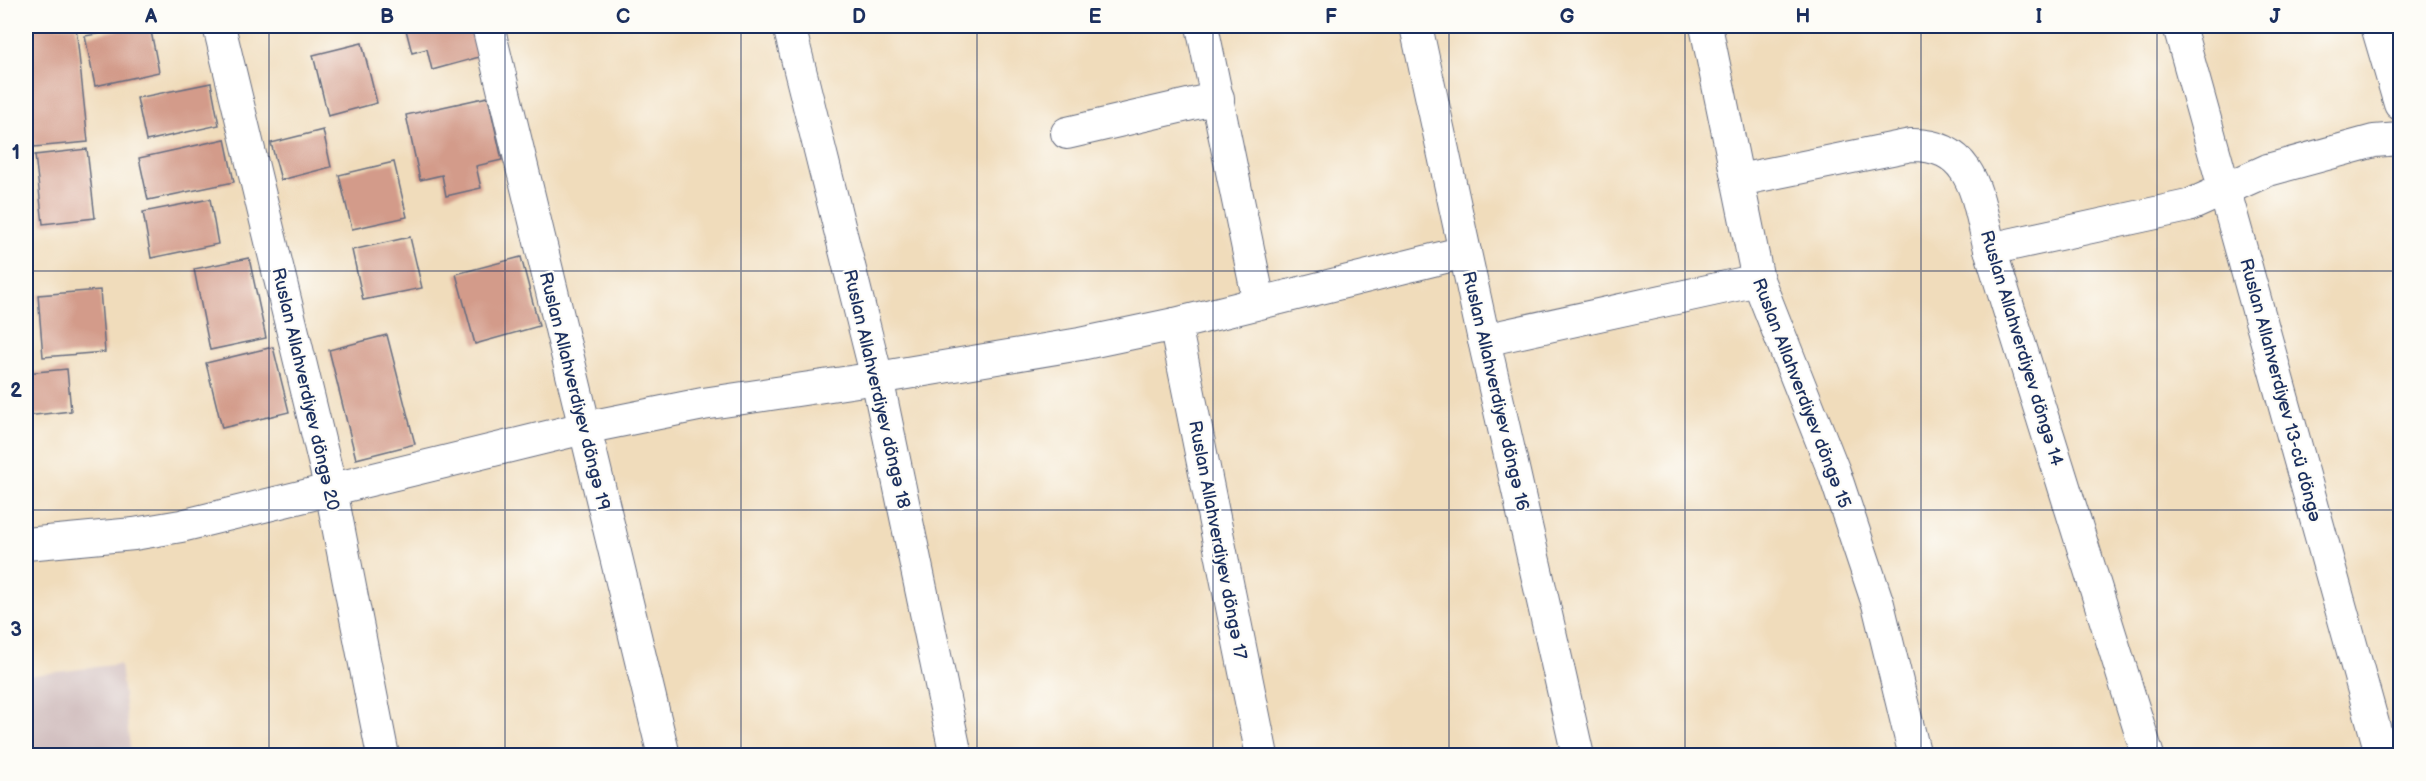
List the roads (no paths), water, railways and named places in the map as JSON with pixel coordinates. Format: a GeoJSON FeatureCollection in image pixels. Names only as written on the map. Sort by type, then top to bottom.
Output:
{"type":"FeatureCollection","features":[{"type":"Feature","properties":{"kind":"street","name":"Ruslan Allahverdiyev döngə 20"},"geometry":{"type":"LineString","coordinates":[[219,26],[331,490],[383,756]]}},
{"type":"Feature","properties":{"kind":"street","name":"Ruslan Allahverdiyev döngə 19"},"geometry":{"type":"LineString","coordinates":[[488,26],[664,756]]}},
{"type":"Feature","properties":{"kind":"street","name":"Ruslan Allahverdiyev döngə 18"},"geometry":{"type":"LineString","coordinates":[[789,26],[877,378],[956,756]]}},
{"type":"Feature","properties":{"kind":"street"},"geometry":{"type":"LineString","coordinates":[[1202,26],[1259,302]]}},
{"type":"Feature","properties":{"kind":"street","name":"Ruslan Allahverdiyev döngə 16"},"geometry":{"type":"LineString","coordinates":[[1416,26],[1578,756]]}},
{"type":"Feature","properties":{"kind":"street","name":"Ruslan Allahverdiyev döngə 15"},"geometry":{"type":"LineString","coordinates":[[1706,26],[1758,280],[1834,472],[1878,604],[1915,756]]}},
{"type":"Feature","properties":{"kind":"street","name":"Ruslan Allahverdiyev 13-cü döngə"},"geometry":{"type":"LineString","coordinates":[[2179,26],[2382,756]]}},
{"type":"Feature","properties":{"kind":"street"},"geometry":{"type":"LineString","coordinates":[[2377,26],[2400,104]]}},
{"type":"Feature","properties":{"kind":"street"},"geometry":{"type":"LineString","coordinates":[[1067,134],[1218,98]]}},
{"type":"Feature","properties":{"kind":"street"},"geometry":{"type":"LineString","coordinates":[[1990,249],[2188,206],[2268,170],[2374,141],[2400,139]]}},
{"type":"Feature","properties":{"kind":"street","name":"Ruslan Allahverdiyev döngə 14"},"geometry":{"type":"LineString","coordinates":[[1739,180],[1911,145],[1929,145],[1958,159],[1970,175],[1990,249],[2148,756]]}},
{"type":"Feature","properties":{"kind":"street"},"geometry":{"type":"LineString","coordinates":[[26,544],[134,534],[181,526],[520,442],[703,404],[1080,344],[1175,324],[1465,252]]}},
{"type":"Feature","properties":{"kind":"street"},"geometry":{"type":"LineString","coordinates":[[1484,340],[1758,280]]}},
{"type":"Feature","properties":{"kind":"street","name":"Ruslan Allahverdiyev döngə 17"},"geometry":{"type":"LineString","coordinates":[[1175,324],[1262,756]]}}]}
